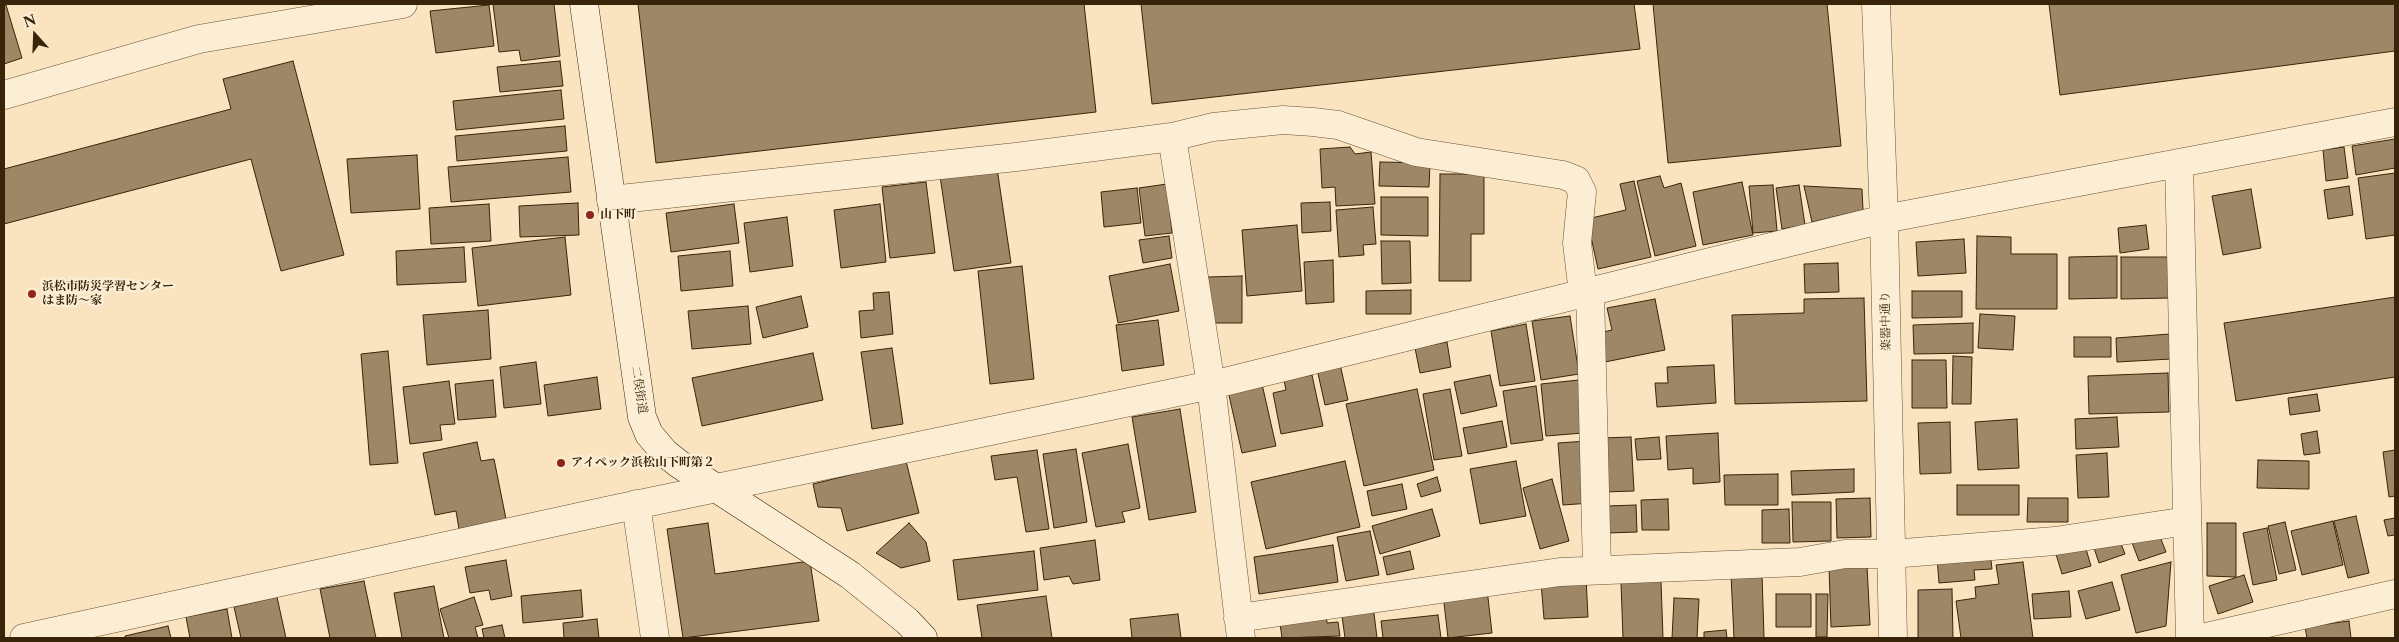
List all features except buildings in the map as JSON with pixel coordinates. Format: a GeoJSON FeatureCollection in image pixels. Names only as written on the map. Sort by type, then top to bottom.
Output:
{"type":"FeatureCollection","features":[{"type":"Feature","properties":{"kind":"street"},"geometry":{"type":"LineString","coordinates":[[4,95],[199,39],[403,4]]}},
{"type":"Feature","properties":{"kind":"street","name":"二俣街道"},"geometry":{"type":"LineString","coordinates":[[584,4],[642,417],[649,434],[665,453],[850,575],[901,616],[923,638]]}},
{"type":"Feature","properties":{"kind":"street","name":"楽器中通り"},"geometry":{"type":"LineString","coordinates":[[1876,4],[1884,220],[1893,638]]}},
{"type":"Feature","properties":{"kind":"street"},"geometry":{"type":"LineString","coordinates":[[611,200],[1016,156],[1172,137],[1213,127],[1283,120],[1338,125],[1416,152],[1563,175],[1576,180],[1582,192],[1577,242],[1586,293],[1597,569]]}},
{"type":"Feature","properties":{"kind":"street"},"geometry":{"type":"LineString","coordinates":[[36,637],[636,504],[1211,385],[1884,220],[2395,122]]}},
{"type":"Feature","properties":{"kind":"street"},"geometry":{"type":"LineString","coordinates":[[1172,137],[1211,385],[1240,628],[1429,589],[1560,572],[1800,562],[1845,554],[1891,554],[2056,541],[2187,521]]}},
{"type":"Feature","properties":{"kind":"street"},"geometry":{"type":"LineString","coordinates":[[2179,163],[2190,638]]}},
{"type":"Feature","properties":{"kind":"street"},"geometry":{"type":"LineString","coordinates":[[636,504],[655,638]]}},
{"type":"Feature","properties":{"kind":"street"},"geometry":{"type":"LineString","coordinates":[[2202,638],[2395,594]]}},
{"type":"Feature","properties":{"kind":"place","name":"山下町"},"geometry":{"type":"Point","coordinates":[590,215]}},
{"type":"Feature","properties":{"kind":"place","name":"浜松市防災学習センター はま防～家"},"geometry":{"type":"Point","coordinates":[32,294]}},
{"type":"Feature","properties":{"kind":"place","name":"アイペック浜松山下町第２"},"geometry":{"type":"Point","coordinates":[561,463]}}]}
